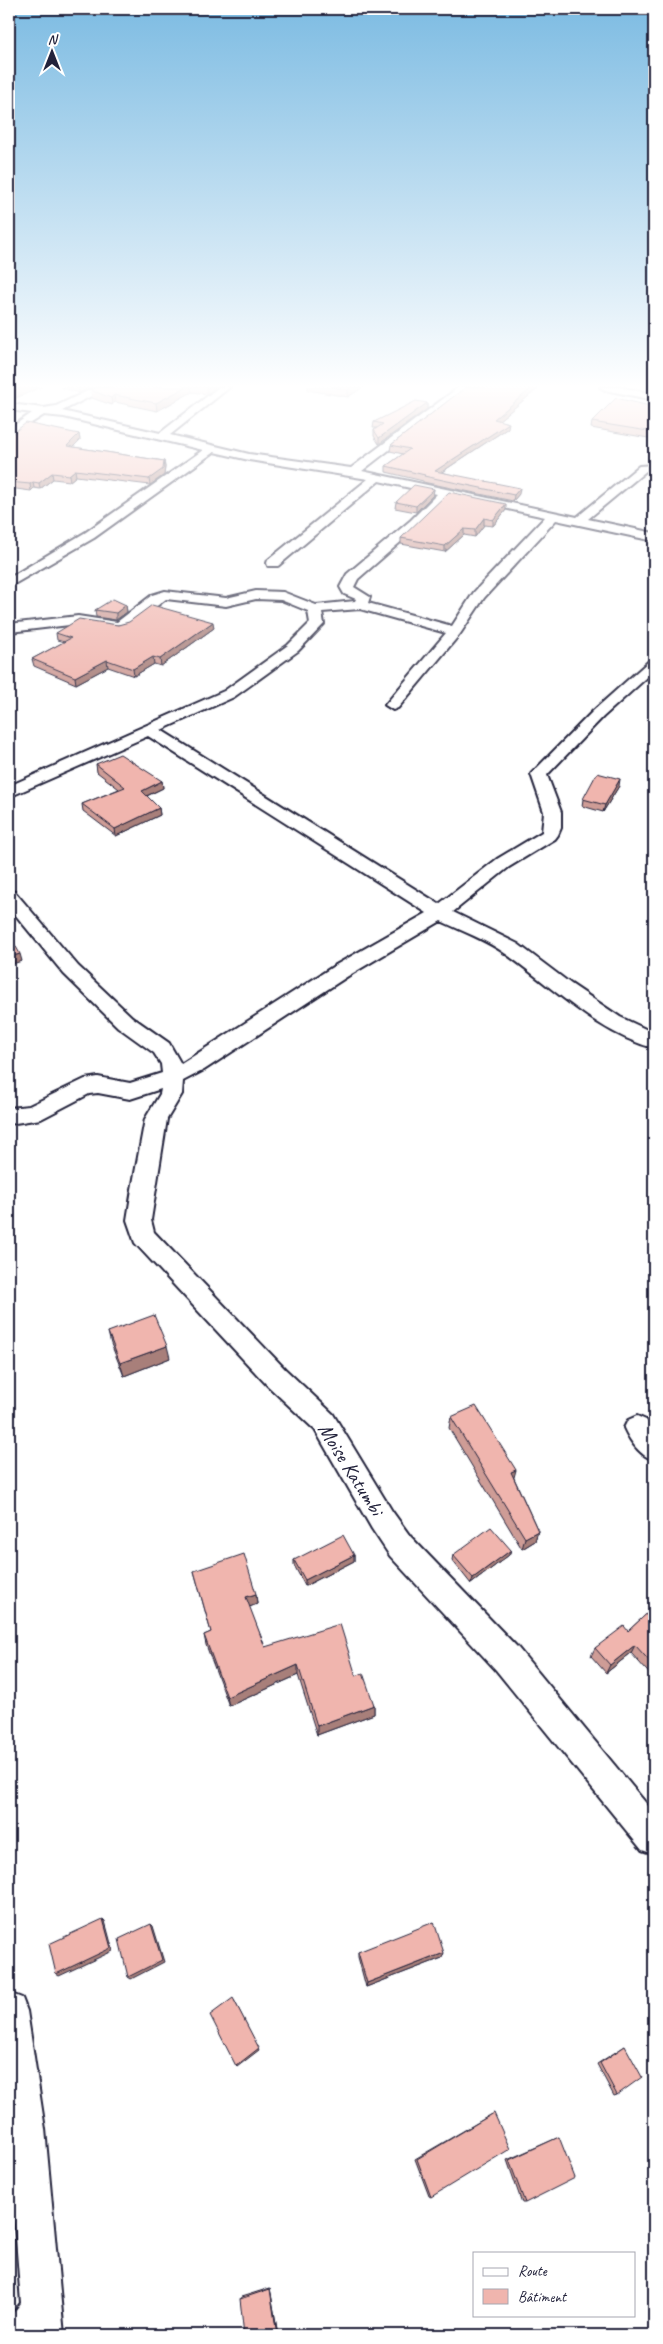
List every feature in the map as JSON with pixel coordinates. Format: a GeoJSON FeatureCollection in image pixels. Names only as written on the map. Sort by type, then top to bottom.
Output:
{"type":"FeatureCollection","features":[{"type":"Feature","properties":{"kind":"street"},"geometry":{"type":"LineString","coordinates":[[9,584],[90,536],[145,496]]}},
{"type":"Feature","properties":{"kind":"street"},"geometry":{"type":"LineString","coordinates":[[273,563],[354,496]]}},
{"type":"Feature","properties":{"kind":"street"},"geometry":{"type":"LineString","coordinates":[[360,605],[363,597],[349,591],[347,587],[352,577],[414,523],[441,496]]}},
{"type":"Feature","properties":{"kind":"street"},"geometry":{"type":"LineString","coordinates":[[466,496],[654,537]]}},
{"type":"Feature","properties":{"kind":"street"},"geometry":{"type":"LineString","coordinates":[[580,520],[609,496]]}},
{"type":"Feature","properties":{"kind":"street"},"geometry":{"type":"LineString","coordinates":[[393,705],[455,630],[479,595],[554,515]]}},
{"type":"Feature","properties":{"kind":"street"},"geometry":{"type":"LineString","coordinates":[[9,629],[78,620],[118,626],[165,595],[226,602],[256,595],[283,596],[314,609],[360,605],[455,630]]}},
{"type":"Feature","properties":{"kind":"street"},"geometry":{"type":"LineString","coordinates":[[9,792],[229,694],[293,648],[317,624],[317,616],[314,609]]}},
{"type":"Feature","properties":{"kind":"street"},"geometry":{"type":"LineString","coordinates":[[9,1116],[33,1113],[85,1087],[98,1085],[130,1091],[173,1077],[198,1065],[341,971],[440,913],[503,863],[549,835],[554,828],[554,818],[539,774],[598,714],[654,664]]}},
{"type":"Feature","properties":{"kind":"street"},"geometry":{"type":"LineString","coordinates":[[150,730],[440,913],[511,948],[564,989],[613,1022],[651,1034]]}},
{"type":"Feature","properties":{"kind":"street"},"geometry":{"type":"LineString","coordinates":[[9,896],[71,970],[125,1022],[162,1048],[171,1064],[173,1077]]}},
{"type":"Feature","properties":{"kind":"street","name":"Moise Katumbi"},"geometry":{"type":"LineString","coordinates":[[173,1077],[171,1094],[156,1119],[152,1137],[138,1220],[143,1236],[276,1377],[324,1422],[382,1520],[400,1546],[507,1659],[654,1838]]}},
{"type":"Feature","properties":{"kind":"street"},"geometry":{"type":"LineString","coordinates":[[9,2011],[26,2129],[36,2326]]}},
{"type":"Feature","properties":{"kind":"building"},"geometry":{"type":"Polygon","coordinates":[[[402,496],[426,496],[416,506],[396,502],[402,496]]]}},
{"type":"Feature","properties":{"kind":"building"},"geometry":{"type":"Polygon","coordinates":[[[444,496],[470,496],[506,504],[493,520],[484,518],[475,530],[464,529],[445,546],[401,538],[444,496]]]}},
{"type":"Feature","properties":{"kind":"building"},"geometry":{"type":"Polygon","coordinates":[[[113,599],[126,605],[116,613],[95,610],[113,599]]]}},
{"type":"Feature","properties":{"kind":"building"},"geometry":{"type":"Polygon","coordinates":[[[152,605],[213,622],[160,659],[153,657],[133,669],[107,660],[75,677],[32,659],[71,638],[56,633],[79,619],[118,625],[129,622],[152,605]]]}},
{"type":"Feature","properties":{"kind":"building"},"geometry":{"type":"Polygon","coordinates":[[[120,754],[162,781],[142,791],[159,808],[115,829],[82,804],[125,787],[96,764],[120,754]]]}},
{"type":"Feature","properties":{"kind":"building"},"geometry":{"type":"Polygon","coordinates":[[[597,773],[620,779],[605,805],[583,799],[597,773]]]}},
{"type":"Feature","properties":{"kind":"building"},"geometry":{"type":"Polygon","coordinates":[[[9,934],[20,954],[9,957],[9,934]]]}},
{"type":"Feature","properties":{"kind":"building"},"geometry":{"type":"Polygon","coordinates":[[[154,1315],[167,1346],[120,1363],[108,1332],[154,1315]]]}},
{"type":"Feature","properties":{"kind":"building"},"geometry":{"type":"Polygon","coordinates":[[[476,1406],[516,1470],[511,1472],[538,1531],[525,1538],[451,1417],[476,1406]]]}},
{"type":"Feature","properties":{"kind":"building"},"geometry":{"type":"Polygon","coordinates":[[[491,1527],[511,1550],[473,1578],[453,1555],[491,1527]]]}},
{"type":"Feature","properties":{"kind":"building"},"geometry":{"type":"Polygon","coordinates":[[[343,1535],[354,1555],[305,1580],[294,1560],[343,1535]]]}},
{"type":"Feature","properties":{"kind":"building"},"geometry":{"type":"Polygon","coordinates":[[[244,1554],[256,1594],[246,1597],[265,1647],[340,1624],[356,1676],[363,1673],[374,1705],[317,1726],[298,1665],[227,1697],[204,1635],[211,1632],[194,1571],[244,1554]]]}},
{"type":"Feature","properties":{"kind":"building"},"geometry":{"type":"Polygon","coordinates":[[[654,1607],[654,1666],[635,1645],[610,1665],[595,1648],[624,1626],[628,1631],[654,1607]]]}},
{"type":"Feature","properties":{"kind":"building"},"geometry":{"type":"Polygon","coordinates":[[[103,1919],[111,1948],[56,1974],[49,1944],[103,1919]]]}},
{"type":"Feature","properties":{"kind":"building"},"geometry":{"type":"Polygon","coordinates":[[[434,1922],[444,1953],[367,1983],[358,1952],[434,1922]]]}},
{"type":"Feature","properties":{"kind":"building"},"geometry":{"type":"Polygon","coordinates":[[[151,1924],[162,1960],[128,1977],[119,1939],[151,1924]]]}},
{"type":"Feature","properties":{"kind":"building"},"geometry":{"type":"Polygon","coordinates":[[[233,1998],[259,2048],[236,2066],[210,2015],[233,1998]]]}},
{"type":"Feature","properties":{"kind":"building"},"geometry":{"type":"Polygon","coordinates":[[[625,2046],[642,2077],[617,2095],[600,2063],[625,2046]]]}},
{"type":"Feature","properties":{"kind":"building"},"geometry":{"type":"Polygon","coordinates":[[[494,2113],[510,2149],[431,2197],[417,2159],[494,2113]]]}},
{"type":"Feature","properties":{"kind":"building"},"geometry":{"type":"Polygon","coordinates":[[[559,2137],[575,2178],[525,2203],[509,2160],[559,2137]]]}},
{"type":"Feature","properties":{"kind":"building"},"geometry":{"type":"Polygon","coordinates":[[[270,2289],[277,2335],[244,2335],[240,2299],[270,2289]]]}}]}
